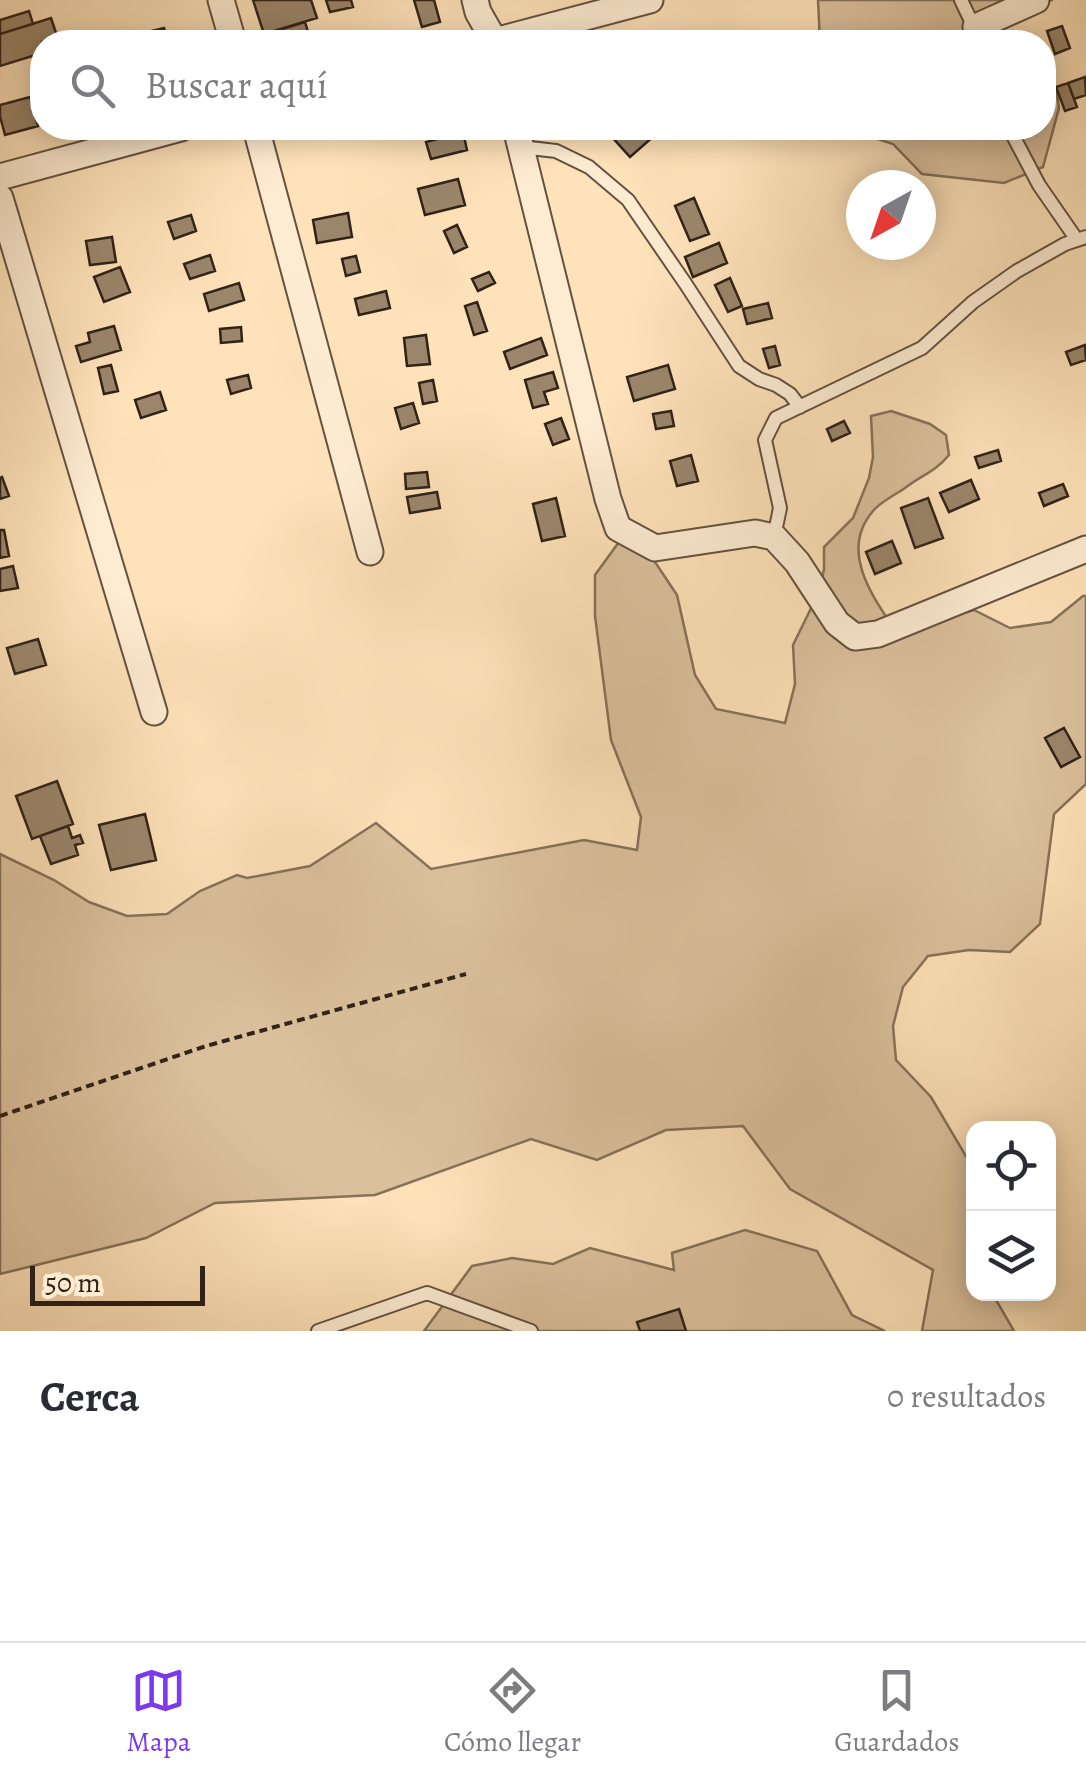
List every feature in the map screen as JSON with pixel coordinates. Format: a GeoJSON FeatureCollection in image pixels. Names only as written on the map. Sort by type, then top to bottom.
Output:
{"type":"FeatureCollection","features":[{"type":"Feature","properties":{"kind":"street"},"geometry":{"type":"LineString","coordinates":[[221,0],[230,30]]}},
{"type":"Feature","properties":{"kind":"street"},"geometry":{"type":"LineString","coordinates":[[475,0],[488,30]]}},
{"type":"Feature","properties":{"kind":"street"},"geometry":{"type":"LineString","coordinates":[[539,30],[650,0]]}},
{"type":"Feature","properties":{"kind":"street"},"geometry":{"type":"LineString","coordinates":[[986,30],[1036,0]]}},
{"type":"Feature","properties":{"kind":"street"},"geometry":{"type":"LineString","coordinates":[[0,177],[137,140]]}},
{"type":"Feature","properties":{"kind":"street"},"geometry":{"type":"LineString","coordinates":[[259,140],[370,552]]}},
{"type":"Feature","properties":{"kind":"street"},"geometry":{"type":"LineString","coordinates":[[520,140],[618,528],[655,548],[755,533],[774,537],[797,562],[838,622],[855,637],[878,634],[1086,549]]}},
{"type":"Feature","properties":{"kind":"street"},"geometry":{"type":"LineString","coordinates":[[0,198],[154,712]]}},
{"type":"Feature","properties":{"kind":"lane"},"geometry":{"type":"LineString","coordinates":[[961,0],[976,30]]}},
{"type":"Feature","properties":{"kind":"lane"},"geometry":{"type":"LineString","coordinates":[[527,140],[589,168],[628,200],[738,366],[790,394],[800,407]]}},
{"type":"Feature","properties":{"kind":"lane"},"geometry":{"type":"LineString","coordinates":[[774,537],[780,508],[765,440],[776,418],[922,348],[973,302],[1017,271],[1065,244],[1082,239],[1039,185],[1015,140]]}},
{"type":"Feature","properties":{"kind":"lane"},"geometry":{"type":"LineString","coordinates":[[318,1331],[427,1294],[531,1331]]}},
{"type":"Feature","properties":{"kind":"path"},"geometry":{"type":"LineString","coordinates":[[0,1116],[206,1046],[466,974]]}},
{"type":"Feature","properties":{"kind":"shaded area"},"geometry":{"type":"Polygon","coordinates":[[[818,0],[1053,0],[1009,5],[973,30],[819,30],[818,0]]]}},
{"type":"Feature","properties":{"kind":"shaded area"},"geometry":{"type":"Polygon","coordinates":[[[881,140],[1050,140],[1043,167],[1004,183],[918,170],[893,144],[881,140]]]}},
{"type":"Feature","properties":{"kind":"shaded area"},"geometry":{"type":"Polygon","coordinates":[[[891,411],[930,424],[946,435],[949,455],[880,505],[863,527],[859,558],[863,574],[897,633],[974,610],[1010,628],[1051,622],[1086,596],[1086,784],[1054,814],[1040,924],[1010,952],[969,950],[928,956],[903,987],[893,1026],[896,1060],[931,1097],[966,1156],[966,1301],[997,1301],[1014,1331],[922,1331],[933,1270],[790,1189],[743,1126],[666,1130],[597,1160],[531,1139],[375,1195],[215,1203],[146,1238],[0,1274],[0,854],[89,902],[127,916],[167,914],[200,891],[237,875],[247,878],[310,866],[376,823],[431,869],[584,840],[637,850],[641,817],[611,740],[595,616],[595,575],[619,542],[655,562],[677,595],[695,675],[716,709],[785,723],[795,684],[793,645],[820,590],[824,547],[853,518],[869,478],[873,457],[871,416],[891,411]]]}},
{"type":"Feature","properties":{"kind":"shaded area"},"geometry":{"type":"Polygon","coordinates":[[[745,1230],[817,1251],[852,1315],[885,1331],[424,1331],[472,1266],[512,1258],[553,1264],[590,1248],[674,1270],[672,1253],[745,1230]]]}},
{"type":"Feature","properties":{"kind":"building"},"geometry":{"type":"Polygon","coordinates":[[[253,0],[311,0],[317,18],[277,30],[263,30],[253,0]]]}},
{"type":"Feature","properties":{"kind":"building"},"geometry":{"type":"Polygon","coordinates":[[[326,0],[351,0],[353,7],[330,12],[326,0]]]}},
{"type":"Feature","properties":{"kind":"building"},"geometry":{"type":"Polygon","coordinates":[[[414,0],[434,0],[440,22],[422,27],[414,0]]]}},
{"type":"Feature","properties":{"kind":"building"},"geometry":{"type":"Polygon","coordinates":[[[29,11],[33,24],[0,34],[0,20],[29,11]]]}},
{"type":"Feature","properties":{"kind":"building"},"geometry":{"type":"Polygon","coordinates":[[[51,18],[55,30],[30,30],[30,57],[0,66],[0,34],[51,18]]]}},
{"type":"Feature","properties":{"kind":"building"},"geometry":{"type":"Polygon","coordinates":[[[305,22],[307,30],[282,30],[305,22]]]}},
{"type":"Feature","properties":{"kind":"building"},"geometry":{"type":"Polygon","coordinates":[[[1062,26],[1070,48],[1056,54],[1056,30],[1050,30],[1062,26]]]}},
{"type":"Feature","properties":{"kind":"building"},"geometry":{"type":"Polygon","coordinates":[[[1085,77],[1086,95],[1074,99],[1068,83],[1085,77]]]}},
{"type":"Feature","properties":{"kind":"building"},"geometry":{"type":"Polygon","coordinates":[[[1068,83],[1077,107],[1065,111],[1056,87],[1068,83]]]}},
{"type":"Feature","properties":{"kind":"building"},"geometry":{"type":"Polygon","coordinates":[[[30,97],[30,128],[5,135],[0,105],[30,97]]]}},
{"type":"Feature","properties":{"kind":"building"},"geometry":{"type":"Polygon","coordinates":[[[465,140],[467,150],[431,159],[426,142],[465,140]]]}},
{"type":"Feature","properties":{"kind":"building"},"geometry":{"type":"Polygon","coordinates":[[[615,140],[649,140],[630,157],[615,140]]]}},
{"type":"Feature","properties":{"kind":"building"},"geometry":{"type":"Polygon","coordinates":[[[458,179],[465,205],[425,215],[418,189],[458,179]]]}},
{"type":"Feature","properties":{"kind":"building"},"geometry":{"type":"Polygon","coordinates":[[[694,198],[709,234],[690,241],[675,206],[694,198]]]}},
{"type":"Feature","properties":{"kind":"building"},"geometry":{"type":"Polygon","coordinates":[[[348,213],[352,237],[317,243],[313,220],[348,213]]]}},
{"type":"Feature","properties":{"kind":"building"},"geometry":{"type":"Polygon","coordinates":[[[191,215],[196,231],[174,239],[168,222],[191,215]]]}},
{"type":"Feature","properties":{"kind":"building"},"geometry":{"type":"Polygon","coordinates":[[[457,225],[467,247],[454,253],[444,231],[457,225]]]}},
{"type":"Feature","properties":{"kind":"building"},"geometry":{"type":"Polygon","coordinates":[[[112,237],[116,262],[90,265],[86,241],[112,237]]]}},
{"type":"Feature","properties":{"kind":"building"},"geometry":{"type":"Polygon","coordinates":[[[719,243],[727,263],[693,277],[685,257],[719,243]]]}},
{"type":"Feature","properties":{"kind":"building"},"geometry":{"type":"Polygon","coordinates":[[[210,255],[215,271],[190,279],[184,264],[210,255]]]}},
{"type":"Feature","properties":{"kind":"building"},"geometry":{"type":"Polygon","coordinates":[[[356,256],[360,272],[346,276],[342,259],[356,256]]]}},
{"type":"Feature","properties":{"kind":"building"},"geometry":{"type":"Polygon","coordinates":[[[120,267],[130,292],[104,302],[94,277],[120,267]]]}},
{"type":"Feature","properties":{"kind":"building"},"geometry":{"type":"Polygon","coordinates":[[[489,272],[495,283],[478,291],[472,279],[489,272]]]}},
{"type":"Feature","properties":{"kind":"building"},"geometry":{"type":"Polygon","coordinates":[[[730,278],[742,306],[728,312],[715,285],[730,278]]]}},
{"type":"Feature","properties":{"kind":"building"},"geometry":{"type":"Polygon","coordinates":[[[239,283],[244,300],[209,311],[204,294],[239,283]]]}},
{"type":"Feature","properties":{"kind":"building"},"geometry":{"type":"Polygon","coordinates":[[[386,291],[390,308],[359,315],[355,299],[386,291]]]}},
{"type":"Feature","properties":{"kind":"building"},"geometry":{"type":"Polygon","coordinates":[[[477,302],[487,331],[474,335],[465,306],[477,302]]]}},
{"type":"Feature","properties":{"kind":"building"},"geometry":{"type":"Polygon","coordinates":[[[768,303],[772,318],[747,324],[743,309],[768,303]]]}},
{"type":"Feature","properties":{"kind":"building"},"geometry":{"type":"Polygon","coordinates":[[[114,326],[121,350],[81,362],[76,346],[90,342],[88,333],[114,326]]]}},
{"type":"Feature","properties":{"kind":"building"},"geometry":{"type":"Polygon","coordinates":[[[241,327],[242,341],[221,343],[220,329],[241,327]]]}},
{"type":"Feature","properties":{"kind":"building"},"geometry":{"type":"Polygon","coordinates":[[[426,335],[430,364],[407,366],[404,338],[426,335]]]}},
{"type":"Feature","properties":{"kind":"building"},"geometry":{"type":"Polygon","coordinates":[[[541,338],[547,355],[510,369],[504,352],[541,338]]]}},
{"type":"Feature","properties":{"kind":"building"},"geometry":{"type":"Polygon","coordinates":[[[1085,345],[1086,360],[1071,365],[1066,352],[1085,345]]]}},
{"type":"Feature","properties":{"kind":"building"},"geometry":{"type":"Polygon","coordinates":[[[775,346],[780,365],[769,368],[763,349],[775,346]]]}},
{"type":"Feature","properties":{"kind":"building"},"geometry":{"type":"Polygon","coordinates":[[[111,365],[118,391],[104,394],[98,368],[111,365]]]}},
{"type":"Feature","properties":{"kind":"building"},"geometry":{"type":"Polygon","coordinates":[[[668,365],[675,389],[634,401],[627,377],[668,365]]]}},
{"type":"Feature","properties":{"kind":"building"},"geometry":{"type":"Polygon","coordinates":[[[553,372],[558,388],[544,392],[548,404],[533,408],[525,380],[553,372]]]}},
{"type":"Feature","properties":{"kind":"building"},"geometry":{"type":"Polygon","coordinates":[[[248,375],[251,388],[231,394],[227,380],[248,375]]]}},
{"type":"Feature","properties":{"kind":"building"},"geometry":{"type":"Polygon","coordinates":[[[433,380],[437,401],[423,404],[419,383],[433,380]]]}},
{"type":"Feature","properties":{"kind":"building"},"geometry":{"type":"Polygon","coordinates":[[[160,392],[166,410],[141,418],[135,400],[160,392]]]}},
{"type":"Feature","properties":{"kind":"building"},"geometry":{"type":"Polygon","coordinates":[[[413,403],[419,423],[401,429],[395,408],[413,403]]]}},
{"type":"Feature","properties":{"kind":"building"},"geometry":{"type":"Polygon","coordinates":[[[671,411],[674,426],[656,429],[653,414],[671,411]]]}},
{"type":"Feature","properties":{"kind":"building"},"geometry":{"type":"Polygon","coordinates":[[[561,418],[569,439],[553,445],[545,424],[561,418]]]}},
{"type":"Feature","properties":{"kind":"building"},"geometry":{"type":"Polygon","coordinates":[[[844,421],[850,433],[832,441],[827,429],[844,421]]]}},
{"type":"Feature","properties":{"kind":"building"},"geometry":{"type":"Polygon","coordinates":[[[998,450],[1001,461],[979,468],[975,457],[998,450]]]}},
{"type":"Feature","properties":{"kind":"building"},"geometry":{"type":"Polygon","coordinates":[[[691,455],[698,481],[677,486],[670,461],[691,455]]]}},
{"type":"Feature","properties":{"kind":"building"},"geometry":{"type":"Polygon","coordinates":[[[427,472],[429,487],[406,489],[405,474],[427,472]]]}},
{"type":"Feature","properties":{"kind":"building"},"geometry":{"type":"Polygon","coordinates":[[[0,478],[9,496],[0,499],[0,478]]]}},
{"type":"Feature","properties":{"kind":"building"},"geometry":{"type":"Polygon","coordinates":[[[971,480],[979,499],[949,512],[940,493],[971,480]]]}},
{"type":"Feature","properties":{"kind":"building"},"geometry":{"type":"Polygon","coordinates":[[[1063,484],[1068,496],[1044,506],[1039,493],[1063,484]]]}},
{"type":"Feature","properties":{"kind":"building"},"geometry":{"type":"Polygon","coordinates":[[[437,492],[440,508],[410,513],[407,497],[437,492]]]}},
{"type":"Feature","properties":{"kind":"building"},"geometry":{"type":"Polygon","coordinates":[[[556,498],[565,536],[542,541],[533,504],[556,498]]]}},
{"type":"Feature","properties":{"kind":"building"},"geometry":{"type":"Polygon","coordinates":[[[928,498],[943,538],[915,548],[901,508],[928,498]]]}},
{"type":"Feature","properties":{"kind":"building"},"geometry":{"type":"Polygon","coordinates":[[[0,530],[4,530],[9,556],[0,558],[0,530]]]}},
{"type":"Feature","properties":{"kind":"building"},"geometry":{"type":"Polygon","coordinates":[[[892,541],[901,563],[875,574],[866,552],[892,541]]]}},
{"type":"Feature","properties":{"kind":"building"},"geometry":{"type":"Polygon","coordinates":[[[13,566],[18,588],[0,591],[0,569],[13,566]]]}},
{"type":"Feature","properties":{"kind":"building"},"geometry":{"type":"Polygon","coordinates":[[[38,639],[46,665],[15,674],[7,648],[38,639]]]}},
{"type":"Feature","properties":{"kind":"building"},"geometry":{"type":"Polygon","coordinates":[[[1064,728],[1080,757],[1061,767],[1045,738],[1064,728]]]}},
{"type":"Feature","properties":{"kind":"building"},"geometry":{"type":"Polygon","coordinates":[[[57,781],[73,824],[32,839],[16,796],[57,781]]]}},
{"type":"Feature","properties":{"kind":"building"},"geometry":{"type":"Polygon","coordinates":[[[145,814],[156,860],[111,870],[99,825],[145,814]]]}},
{"type":"Feature","properties":{"kind":"building"},"geometry":{"type":"Polygon","coordinates":[[[68,826],[72,838],[80,835],[83,843],[75,845],[78,855],[51,864],[40,836],[68,826]]]}},
{"type":"Feature","properties":{"kind":"building"},"geometry":{"type":"Polygon","coordinates":[[[679,1309],[686,1331],[640,1331],[637,1322],[679,1309]]]}}]}
